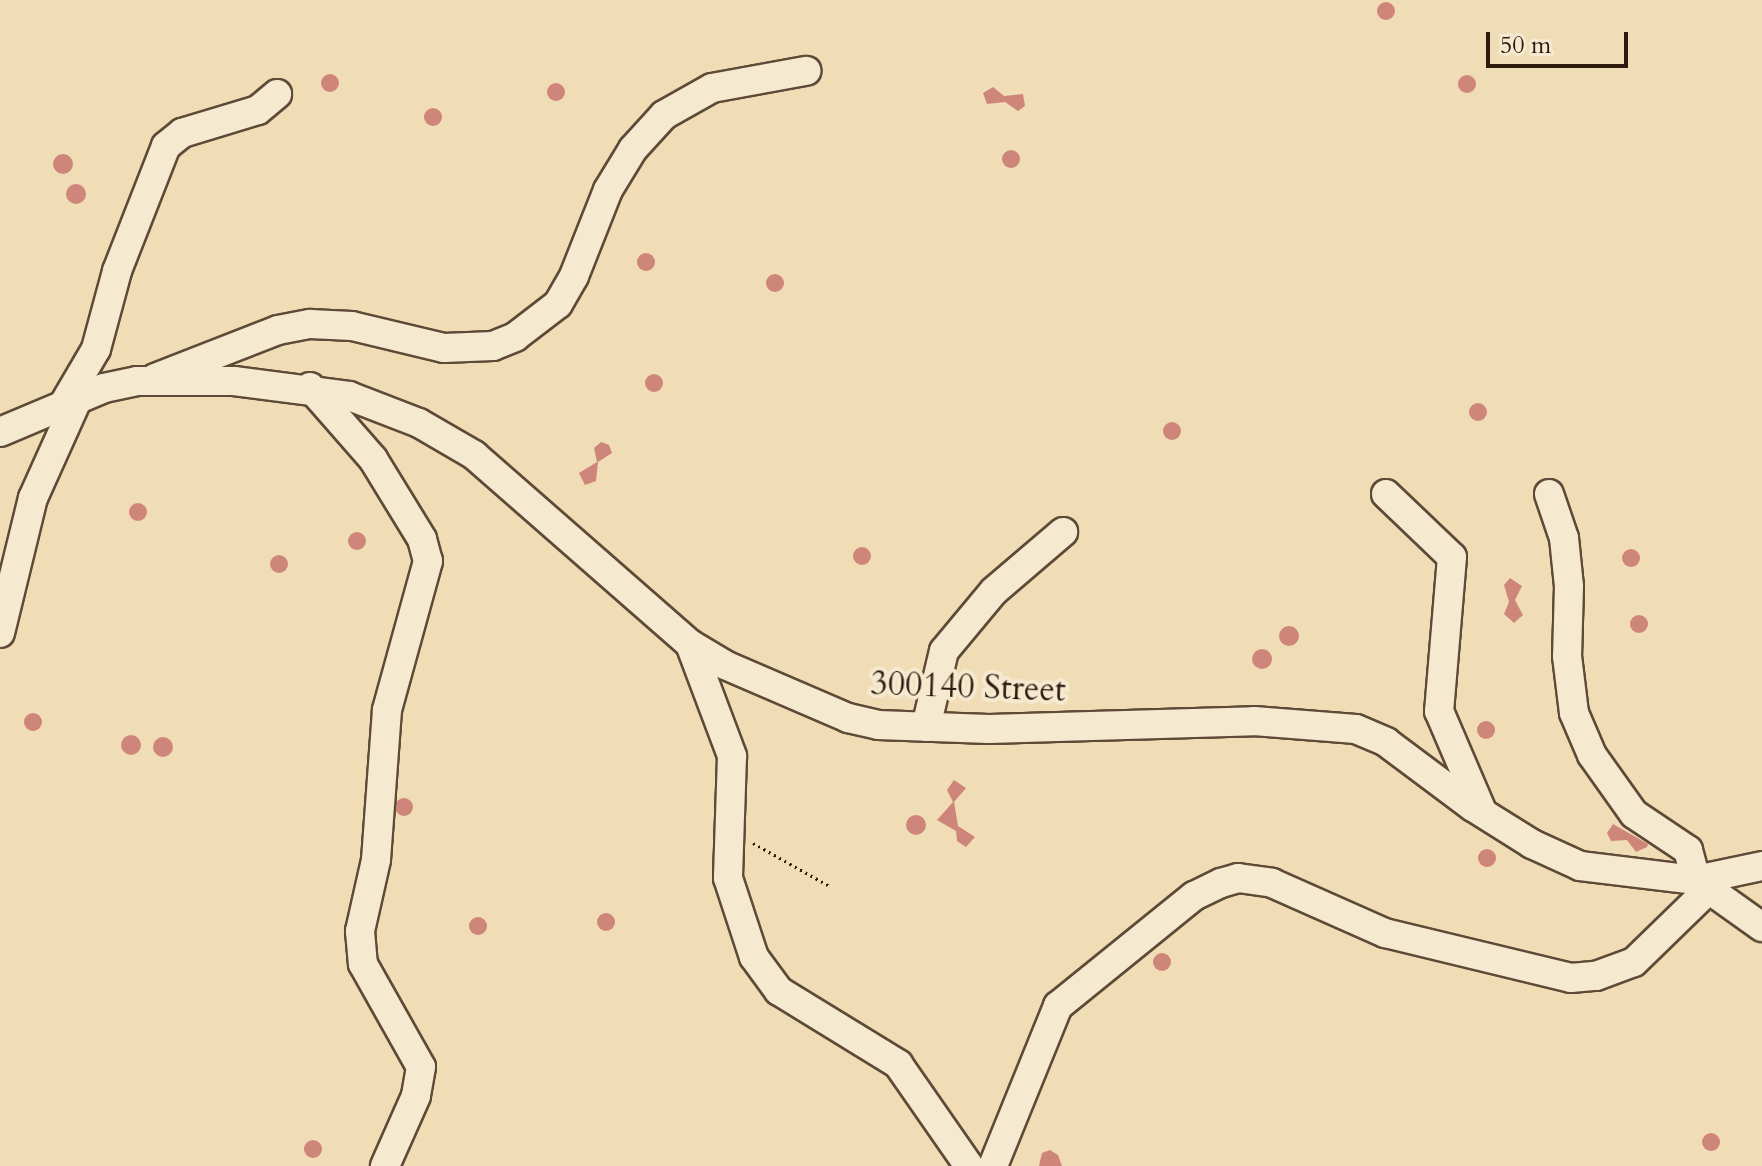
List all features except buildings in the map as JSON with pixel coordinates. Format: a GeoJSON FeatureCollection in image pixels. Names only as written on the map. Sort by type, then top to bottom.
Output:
{"type":"FeatureCollection","features":[{"type":"Feature","properties":{"kind":"street"},"geometry":{"type":"LineString","coordinates":[[147,381],[190,361],[310,324],[352,326],[444,348],[493,346],[515,337],[558,304],[574,276],[608,190],[633,149],[664,115],[712,88],[806,71]]}},
{"type":"Feature","properties":{"kind":"street"},"geometry":{"type":"LineString","coordinates":[[0,633],[33,498],[70,404],[96,349],[117,271],[166,146],[182,133],[258,110],[277,94]]}},
{"type":"Feature","properties":{"kind":"street","name":"300140 Street"},"geometry":{"type":"LineString","coordinates":[[0,432],[104,388],[147,381],[310,387],[349,396],[419,423],[474,455],[690,644],[725,665],[848,718],[926,727],[1254,721],[1356,729],[1386,742],[1483,814],[1580,866],[1702,885],[1762,866]]}},
{"type":"Feature","properties":{"kind":"street"},"geometry":{"type":"LineString","coordinates":[[310,387],[373,459],[422,539],[428,561],[387,710],[376,860],[360,931],[363,964],[421,1067],[416,1096],[385,1166]]}},
{"type":"Feature","properties":{"kind":"street"},"geometry":{"type":"LineString","coordinates":[[1386,494],[1452,557],[1439,711],[1483,814]]}},
{"type":"Feature","properties":{"kind":"street"},"geometry":{"type":"LineString","coordinates":[[1549,494],[1566,550],[1567,656],[1574,713],[1609,784],[1658,834],[1688,850],[1702,885],[1762,927]]}},
{"type":"Feature","properties":{"kind":"street"},"geometry":{"type":"LineString","coordinates":[[926,727],[944,651],[994,591],[1063,532]]}},
{"type":"Feature","properties":{"kind":"street"},"geometry":{"type":"LineString","coordinates":[[690,644],[732,756],[728,878],[754,957],[779,991],[898,1064],[969,1166]]}},
{"type":"Feature","properties":{"kind":"street"},"geometry":{"type":"LineString","coordinates":[[993,1166],[1058,1006],[1194,896],[1221,883],[1238,878],[1272,883],[1385,933],[1571,978],[1606,974],[1634,962],[1702,885]]}},
{"type":"Feature","properties":{"kind":"path"},"geometry":{"type":"LineString","coordinates":[[730,816],[753,844],[831,887]]}}]}
